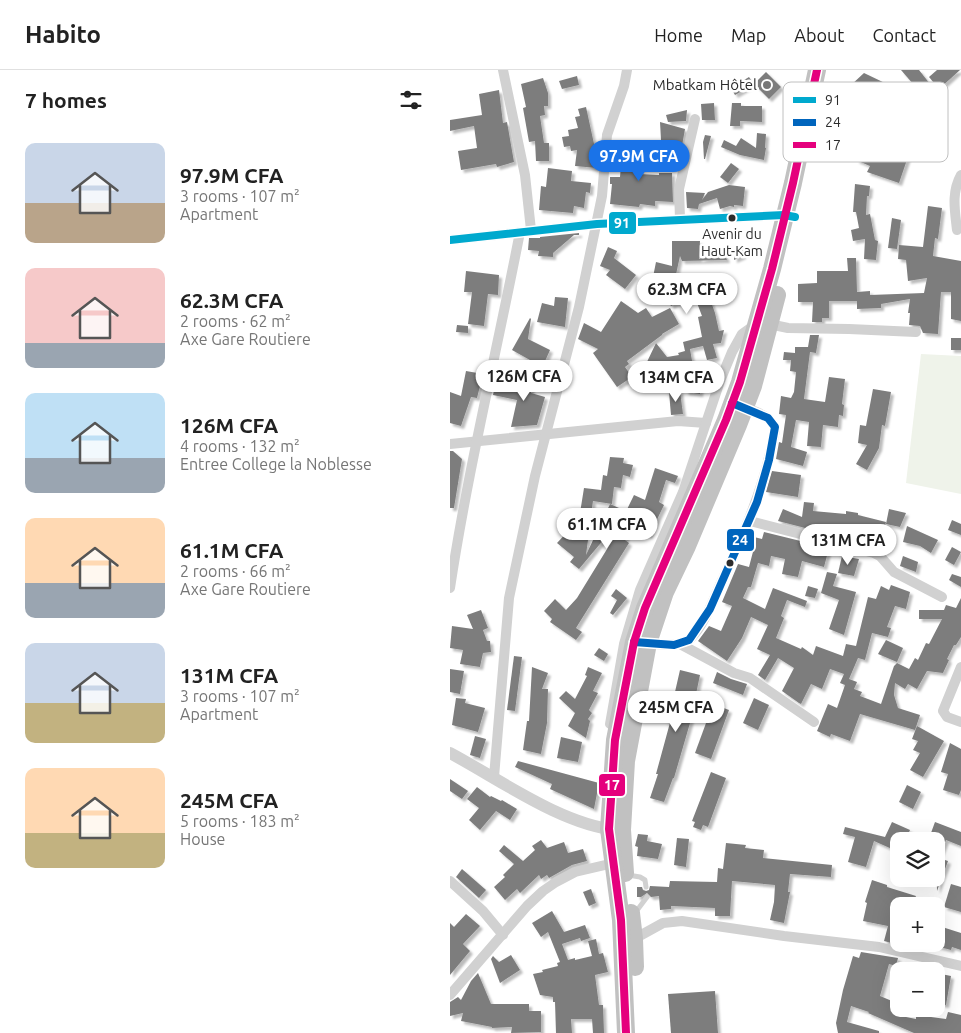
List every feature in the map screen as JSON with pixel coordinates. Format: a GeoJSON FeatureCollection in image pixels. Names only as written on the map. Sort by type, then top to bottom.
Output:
{"type":"FeatureCollection","features":[{"type":"Feature","properties":{"kind":"highway"},"geometry":{"type":"LineString","coordinates":[[790,216],[793,183],[797,162]]}},
{"type":"Feature","properties":{"kind":"highway"},"geometry":{"type":"LineString","coordinates":[[638,1033],[634,939],[616,830],[613,762],[616,740],[641,643],[659,590],[687,546],[738,425],[738,406],[753,386],[763,324],[804,162]]}},
{"type":"Feature","properties":{"kind":"highway"},"geometry":{"type":"LineString","coordinates":[[616,830],[641,643]]}},
{"type":"Feature","properties":{"kind":"highway"},"geometry":{"type":"LineString","coordinates":[[621,866],[621,920],[626,1033]]}},
{"type":"Feature","properties":{"kind":"street"},"geometry":{"type":"LineString","coordinates":[[503,70],[525,176],[531,230]]}},
{"type":"Feature","properties":{"kind":"street"},"geometry":{"type":"LineString","coordinates":[[494,777],[509,598],[545,435],[579,307],[597,224],[602,196],[607,135],[624,86],[627,70]]}},
{"type":"Feature","properties":{"kind":"street"},"geometry":{"type":"LineString","coordinates":[[680,219],[679,189],[696,119]]}},
{"type":"Feature","properties":{"kind":"street"},"geometry":{"type":"LineString","coordinates":[[957,230],[954,196],[957,182],[961,176]]}},
{"type":"Feature","properties":{"kind":"street"},"geometry":{"type":"LineString","coordinates":[[450,240],[597,224],[680,219],[790,216]]}},
{"type":"Feature","properties":{"kind":"street"},"geometry":{"type":"LineString","coordinates":[[450,588],[477,441],[520,232]]}},
{"type":"Feature","properties":{"kind":"street"},"geometry":{"type":"LineString","coordinates":[[613,762],[608,736],[628,626],[640,590],[683,492],[732,352],[742,334],[763,324],[788,328],[916,332]]}},
{"type":"Feature","properties":{"kind":"street"},"geometry":{"type":"LineString","coordinates":[[680,644],[692,636],[710,609],[750,521],[763,481],[775,430],[774,424],[768,418],[738,406]]}},
{"type":"Feature","properties":{"kind":"street"},"geometry":{"type":"LineString","coordinates":[[450,444],[678,421],[706,423]]}},
{"type":"Feature","properties":{"kind":"street"},"geometry":{"type":"LineString","coordinates":[[750,521],[874,553],[900,576],[942,597]]}},
{"type":"Feature","properties":{"kind":"street"},"geometry":{"type":"LineString","coordinates":[[641,643],[680,644],[734,673],[750,678],[814,722]]}},
{"type":"Feature","properties":{"kind":"street"},"geometry":{"type":"LineString","coordinates":[[961,667],[943,711],[947,716],[961,722]]}},
{"type":"Feature","properties":{"kind":"street"},"geometry":{"type":"LineString","coordinates":[[450,753],[523,794],[577,821],[589,826],[616,830]]}},
{"type":"Feature","properties":{"kind":"street"},"geometry":{"type":"LineString","coordinates":[[450,995],[527,906],[543,891],[575,872],[621,866]]}},
{"type":"Feature","properties":{"kind":"street"},"geometry":{"type":"LineString","coordinates":[[450,881],[483,911],[503,935]]}},
{"type":"Feature","properties":{"kind":"street"},"geometry":{"type":"LineString","coordinates":[[634,939],[663,923],[682,921],[784,936],[879,947],[961,966]]}},
{"type":"Feature","properties":{"kind":"lane"},"geometry":{"type":"LineString","coordinates":[[621,866],[645,880],[646,886]]}},
{"type":"Feature","properties":{"kind":"lane"},"geometry":{"type":"LineString","coordinates":[[631,916],[647,897]]}},
{"type":"Feature","properties":{"kind":"shaded area"},"geometry":{"type":"Polygon","coordinates":[[[921,354],[961,356],[961,494],[906,483],[921,354]]]}},
{"type":"Feature","properties":{"kind":"building"},"geometry":{"type":"Polygon","coordinates":[[[901,70],[919,70],[928,82],[911,82],[901,70]]]}},
{"type":"Feature","properties":{"kind":"building"},"geometry":{"type":"Polygon","coordinates":[[[937,70],[960,70],[947,82],[933,82],[929,77],[937,70]]]}},
{"type":"Feature","properties":{"kind":"building","name":"Mbatkam Hôtel"},"geometry":{"type":"Polygon","coordinates":[[[766,72],[781,87],[769,99],[754,84],[766,72]]]}},
{"type":"Feature","properties":{"kind":"building"},"geometry":{"type":"Polygon","coordinates":[[[864,73],[883,82],[854,82],[864,73]]]}},
{"type":"Feature","properties":{"kind":"building"},"geometry":{"type":"Polygon","coordinates":[[[577,76],[579,85],[562,89],[559,81],[577,76]]]}},
{"type":"Feature","properties":{"kind":"building"},"geometry":{"type":"Polygon","coordinates":[[[749,77],[754,84],[735,95],[731,88],[749,77]]]}},
{"type":"Feature","properties":{"kind":"building"},"geometry":{"type":"Polygon","coordinates":[[[543,78],[548,93],[548,106],[544,106],[545,115],[540,116],[544,143],[549,143],[549,161],[536,161],[535,141],[529,142],[523,108],[526,107],[521,84],[543,78]]]}},
{"type":"Feature","properties":{"kind":"building"},"geometry":{"type":"Polygon","coordinates":[[[499,90],[503,123],[507,122],[514,162],[497,167],[496,164],[461,170],[458,151],[477,148],[474,126],[450,131],[450,120],[482,115],[479,94],[499,90]]]}},
{"type":"Feature","properties":{"kind":"building"},"geometry":{"type":"Polygon","coordinates":[[[714,103],[715,120],[702,120],[701,104],[714,103]]]}},
{"type":"Feature","properties":{"kind":"building"},"geometry":{"type":"Polygon","coordinates":[[[732,103],[741,103],[741,106],[762,106],[762,122],[740,121],[740,126],[730,126],[732,103]]]}},
{"type":"Feature","properties":{"kind":"building"},"geometry":{"type":"Polygon","coordinates":[[[586,107],[596,153],[599,153],[597,168],[575,166],[577,150],[571,151],[570,146],[564,147],[562,137],[569,136],[568,130],[578,128],[575,117],[580,116],[578,109],[586,107]]]}},
{"type":"Feature","properties":{"kind":"building"},"geometry":{"type":"Polygon","coordinates":[[[687,110],[686,121],[668,122],[666,115],[687,110]]]}},
{"type":"Feature","properties":{"kind":"building"},"geometry":{"type":"Polygon","coordinates":[[[660,122],[685,129],[682,146],[650,148],[650,140],[661,140],[660,122]]]}},
{"type":"Feature","properties":{"kind":"building"},"geometry":{"type":"Polygon","coordinates":[[[757,133],[766,134],[764,160],[740,155],[721,147],[724,140],[736,146],[741,138],[756,148],[757,133]]]}},
{"type":"Feature","properties":{"kind":"building"},"geometry":{"type":"Polygon","coordinates":[[[705,135],[711,136],[704,159],[703,142],[705,135]]]}},
{"type":"Feature","properties":{"kind":"building"},"geometry":{"type":"Polygon","coordinates":[[[623,143],[642,145],[639,174],[659,175],[659,173],[672,173],[673,202],[655,201],[655,206],[640,204],[639,207],[610,204],[612,184],[610,184],[610,177],[620,177],[623,143]]]}},
{"type":"Feature","properties":{"kind":"building"},"geometry":{"type":"Polygon","coordinates":[[[861,162],[906,162],[899,183],[867,172],[870,166],[861,162]]]}},
{"type":"Feature","properties":{"kind":"building"},"geometry":{"type":"Polygon","coordinates":[[[731,163],[739,169],[728,183],[720,177],[731,163]]]}},
{"type":"Feature","properties":{"kind":"building"},"geometry":{"type":"Polygon","coordinates":[[[548,168],[572,171],[571,181],[591,183],[590,193],[586,192],[584,208],[574,206],[573,213],[539,210],[541,186],[546,187],[548,168]]]}},
{"type":"Feature","properties":{"kind":"building"},"geometry":{"type":"Polygon","coordinates":[[[855,184],[870,186],[869,196],[867,196],[866,215],[870,214],[875,240],[878,241],[876,260],[864,259],[865,239],[853,241],[851,230],[859,228],[856,212],[853,212],[855,184]]]}},
{"type":"Feature","properties":{"kind":"building"},"geometry":{"type":"Polygon","coordinates":[[[729,185],[745,187],[743,206],[734,205],[734,207],[730,206],[720,209],[717,198],[699,204],[698,209],[687,208],[686,192],[705,193],[702,200],[708,192],[729,185]]]}},
{"type":"Feature","properties":{"kind":"building"},"geometry":{"type":"Polygon","coordinates":[[[928,206],[942,208],[938,239],[935,238],[933,256],[961,261],[961,321],[951,319],[951,292],[941,292],[938,334],[923,333],[920,326],[909,325],[910,299],[881,304],[881,308],[857,309],[857,301],[829,301],[829,318],[822,318],[822,322],[812,322],[813,302],[798,302],[798,284],[817,283],[817,271],[848,271],[847,258],[856,258],[857,292],[870,291],[870,295],[924,293],[927,278],[908,281],[906,260],[898,259],[899,245],[923,247],[928,206]]]}},
{"type":"Feature","properties":{"kind":"building"},"geometry":{"type":"Polygon","coordinates":[[[892,218],[901,220],[897,249],[888,248],[892,218]]]}},
{"type":"Feature","properties":{"kind":"building"},"geometry":{"type":"Polygon","coordinates":[[[579,233],[579,235],[574,235],[553,253],[553,257],[538,256],[539,251],[528,250],[529,238],[579,233]]]}},
{"type":"Feature","properties":{"kind":"building"},"geometry":{"type":"Polygon","coordinates":[[[672,241],[700,241],[699,259],[723,250],[727,260],[682,261],[680,256],[672,293],[692,284],[690,279],[705,273],[714,294],[709,296],[719,331],[724,330],[721,343],[713,344],[717,358],[707,360],[703,346],[690,349],[695,378],[702,378],[700,394],[686,392],[683,376],[668,379],[666,369],[657,375],[649,372],[646,364],[656,343],[667,357],[679,355],[678,353],[685,351],[683,342],[702,337],[698,317],[702,316],[694,295],[671,306],[662,289],[651,287],[656,262],[672,266],[672,241]]]}},
{"type":"Feature","properties":{"kind":"building"},"geometry":{"type":"Polygon","coordinates":[[[608,247],[617,251],[614,258],[636,275],[625,289],[606,275],[610,270],[600,266],[608,247]]]}},
{"type":"Feature","properties":{"kind":"building"},"geometry":{"type":"Polygon","coordinates":[[[734,247],[744,247],[743,256],[734,260],[734,247]]]}},
{"type":"Feature","properties":{"kind":"building"},"geometry":{"type":"Polygon","coordinates":[[[466,271],[499,275],[498,295],[488,294],[484,326],[468,324],[472,292],[464,292],[466,271]]]}},
{"type":"Feature","properties":{"kind":"building"},"geometry":{"type":"Polygon","coordinates":[[[555,297],[568,298],[565,327],[537,322],[542,303],[554,306],[555,297]]]}},
{"type":"Feature","properties":{"kind":"building"},"geometry":{"type":"Polygon","coordinates":[[[621,301],[638,313],[646,308],[652,317],[670,308],[679,324],[662,334],[627,361],[629,364],[625,367],[632,377],[617,387],[593,353],[598,349],[578,339],[584,323],[601,332],[621,301]]]}},
{"type":"Feature","properties":{"kind":"building"},"geometry":{"type":"Polygon","coordinates":[[[530,318],[528,339],[550,350],[542,368],[555,370],[553,379],[528,374],[530,360],[512,350],[530,318]]]}},
{"type":"Feature","properties":{"kind":"building"},"geometry":{"type":"Polygon","coordinates":[[[457,325],[468,326],[468,333],[456,332],[457,325]]]}},
{"type":"Feature","properties":{"kind":"building"},"geometry":{"type":"Polygon","coordinates":[[[810,335],[819,335],[816,353],[810,352],[804,399],[825,402],[829,377],[845,379],[842,404],[844,405],[843,416],[839,415],[838,427],[823,425],[821,447],[807,446],[809,422],[796,420],[791,447],[807,452],[803,466],[776,459],[779,442],[782,443],[786,415],[779,414],[781,396],[791,398],[794,392],[796,372],[790,371],[791,360],[783,360],[784,352],[795,353],[795,347],[808,347],[810,335]]]}},
{"type":"Feature","properties":{"kind":"building"},"geometry":{"type":"Polygon","coordinates":[[[951,338],[961,338],[961,350],[951,350],[951,338]]]}},
{"type":"Feature","properties":{"kind":"building"},"geometry":{"type":"Polygon","coordinates":[[[466,371],[483,374],[477,398],[471,397],[461,426],[450,423],[450,392],[461,396],[466,371]]]}},
{"type":"Feature","properties":{"kind":"building"},"geometry":{"type":"Polygon","coordinates":[[[521,374],[534,377],[531,393],[545,397],[537,425],[511,427],[517,400],[493,395],[495,386],[517,391],[521,374]]]}},
{"type":"Feature","properties":{"kind":"building"},"geometry":{"type":"Polygon","coordinates":[[[873,389],[891,392],[885,426],[882,425],[879,448],[867,470],[856,464],[867,445],[858,443],[860,425],[866,426],[873,389]]]}},
{"type":"Feature","properties":{"kind":"building"},"geometry":{"type":"Polygon","coordinates":[[[680,391],[683,414],[671,415],[669,392],[680,391]]]}},
{"type":"Feature","properties":{"kind":"building"},"geometry":{"type":"Polygon","coordinates":[[[450,451],[453,451],[462,459],[454,508],[450,508],[450,451]]]}},
{"type":"Feature","properties":{"kind":"building"},"geometry":{"type":"Polygon","coordinates":[[[610,457],[624,458],[623,463],[633,465],[630,477],[623,475],[621,488],[614,487],[612,504],[593,501],[591,515],[580,513],[584,488],[601,490],[603,475],[607,476],[610,457]]]}},
{"type":"Feature","properties":{"kind":"building"},"geometry":{"type":"Polygon","coordinates":[[[655,468],[678,476],[675,483],[666,480],[659,502],[664,505],[649,536],[630,527],[625,540],[629,543],[576,628],[582,632],[576,640],[550,622],[552,619],[544,611],[555,599],[566,610],[577,598],[615,536],[610,532],[579,569],[570,562],[574,557],[557,543],[571,528],[574,528],[588,540],[586,555],[610,504],[619,508],[616,532],[634,495],[645,500],[655,468]]]}},
{"type":"Feature","properties":{"kind":"building"},"geometry":{"type":"Polygon","coordinates":[[[772,471],[801,475],[798,497],[766,492],[772,471]]]}},
{"type":"Feature","properties":{"kind":"building"},"geometry":{"type":"Polygon","coordinates":[[[804,502],[814,503],[813,511],[846,514],[846,511],[886,522],[883,534],[856,528],[854,541],[843,538],[843,534],[817,531],[778,521],[783,509],[802,517],[804,502]]]}},
{"type":"Feature","properties":{"kind":"building"},"geometry":{"type":"Polygon","coordinates":[[[889,509],[906,513],[900,527],[886,524],[889,509]]]}},
{"type":"Feature","properties":{"kind":"building"},"geometry":{"type":"Polygon","coordinates":[[[952,520],[961,524],[961,535],[948,530],[952,520]]]}},
{"type":"Feature","properties":{"kind":"building"},"geometry":{"type":"Polygon","coordinates":[[[907,526],[938,540],[931,553],[920,546],[903,542],[907,526]]]}},
{"type":"Feature","properties":{"kind":"building"},"geometry":{"type":"Polygon","coordinates":[[[764,532],[829,548],[824,567],[802,561],[798,577],[782,574],[785,559],[771,556],[769,566],[758,563],[751,587],[748,587],[743,598],[765,609],[773,588],[807,601],[805,607],[787,600],[781,616],[784,618],[776,638],[801,649],[802,647],[813,655],[816,646],[843,656],[846,644],[856,646],[868,597],[876,599],[881,586],[889,590],[891,585],[910,592],[906,609],[895,606],[887,627],[891,628],[888,637],[872,633],[865,660],[858,658],[849,679],[857,682],[854,689],[862,692],[860,696],[881,704],[894,666],[897,663],[909,669],[915,658],[918,660],[926,643],[929,644],[942,619],[919,619],[919,610],[944,610],[946,605],[956,608],[961,598],[961,637],[956,645],[954,645],[947,659],[949,660],[943,673],[927,671],[917,689],[908,684],[905,689],[895,683],[894,695],[898,708],[920,715],[915,730],[860,714],[850,741],[831,734],[830,737],[817,731],[828,704],[837,708],[845,685],[840,683],[844,674],[830,669],[822,689],[811,684],[801,704],[799,703],[782,691],[794,668],[778,658],[765,680],[758,675],[770,655],[757,649],[768,625],[751,617],[742,638],[727,661],[698,641],[709,626],[721,631],[732,606],[722,602],[738,564],[749,567],[755,544],[752,543],[754,537],[762,539],[764,532]]]}},
{"type":"Feature","properties":{"kind":"building"},"geometry":{"type":"Polygon","coordinates":[[[952,547],[961,552],[954,565],[945,560],[952,547]]]}},
{"type":"Feature","properties":{"kind":"building"},"geometry":{"type":"Polygon","coordinates":[[[842,556],[859,559],[854,576],[838,573],[842,556]]]}},
{"type":"Feature","properties":{"kind":"building"},"geometry":{"type":"Polygon","coordinates":[[[903,556],[918,562],[916,572],[900,566],[903,556]]]}},
{"type":"Feature","properties":{"kind":"building"},"geometry":{"type":"Polygon","coordinates":[[[827,572],[837,574],[833,586],[856,592],[844,635],[829,629],[839,600],[821,593],[827,572]]]}},
{"type":"Feature","properties":{"kind":"building"},"geometry":{"type":"Polygon","coordinates":[[[952,574],[961,577],[961,587],[949,580],[952,574]]]}},
{"type":"Feature","properties":{"kind":"building"},"geometry":{"type":"Polygon","coordinates":[[[808,586],[818,589],[815,598],[805,596],[808,586]]]}},
{"type":"Feature","properties":{"kind":"building"},"geometry":{"type":"Polygon","coordinates":[[[616,589],[627,598],[613,615],[610,613],[617,600],[611,596],[616,589]]]}},
{"type":"Feature","properties":{"kind":"building"},"geometry":{"type":"Polygon","coordinates":[[[481,610],[488,628],[483,630],[487,641],[490,641],[491,652],[483,653],[480,667],[460,664],[463,650],[450,648],[452,626],[473,629],[467,615],[481,610]]]}},
{"type":"Feature","properties":{"kind":"building"},"geometry":{"type":"Polygon","coordinates":[[[886,640],[903,648],[897,662],[878,654],[886,640]]]}},
{"type":"Feature","properties":{"kind":"building"},"geometry":{"type":"Polygon","coordinates":[[[599,648],[608,654],[604,661],[594,655],[599,648]]]}},
{"type":"Feature","properties":{"kind":"building"},"geometry":{"type":"Polygon","coordinates":[[[514,656],[522,657],[515,711],[507,710],[514,656]]]}},
{"type":"Feature","properties":{"kind":"building"},"geometry":{"type":"Polygon","coordinates":[[[532,667],[548,673],[542,689],[548,689],[547,723],[541,754],[523,750],[527,721],[529,721],[532,667]]]}},
{"type":"Feature","properties":{"kind":"building"},"geometry":{"type":"Polygon","coordinates":[[[588,667],[602,673],[593,691],[598,693],[589,710],[592,713],[588,719],[590,721],[586,738],[568,726],[575,713],[559,698],[566,691],[575,699],[587,676],[585,675],[588,667]]]}},
{"type":"Feature","properties":{"kind":"building"},"geometry":{"type":"Polygon","coordinates":[[[450,669],[464,671],[460,694],[450,692],[450,669]]]}},
{"type":"Feature","properties":{"kind":"building"},"geometry":{"type":"Polygon","coordinates":[[[680,670],[700,675],[690,723],[674,778],[664,802],[650,798],[658,774],[656,774],[671,719],[669,718],[680,670]]]}},
{"type":"Feature","properties":{"kind":"building"},"geometry":{"type":"Polygon","coordinates":[[[717,672],[747,684],[743,695],[713,683],[717,672]]]}},
{"type":"Feature","properties":{"kind":"building"},"geometry":{"type":"Polygon","coordinates":[[[456,698],[466,699],[465,703],[485,708],[478,732],[452,725],[456,698]]]}},
{"type":"Feature","properties":{"kind":"building"},"geometry":{"type":"Polygon","coordinates":[[[754,698],[769,705],[758,730],[743,723],[754,698]]]}},
{"type":"Feature","properties":{"kind":"building"},"geometry":{"type":"Polygon","coordinates":[[[713,704],[729,710],[711,759],[695,753],[713,704]]]}},
{"type":"Feature","properties":{"kind":"building"},"geometry":{"type":"Polygon","coordinates":[[[917,726],[944,741],[923,777],[910,770],[920,753],[913,750],[918,741],[912,739],[917,726]]]}},
{"type":"Feature","properties":{"kind":"building"},"geometry":{"type":"Polygon","coordinates":[[[475,736],[486,739],[480,758],[470,755],[475,736]]]}},
{"type":"Feature","properties":{"kind":"building"},"geometry":{"type":"Polygon","coordinates":[[[561,737],[582,742],[578,762],[557,758],[561,737]]]}},
{"type":"Feature","properties":{"kind":"building"},"geometry":{"type":"Polygon","coordinates":[[[950,743],[961,749],[961,790],[959,795],[943,790],[948,774],[941,772],[950,743]]]}},
{"type":"Feature","properties":{"kind":"building"},"geometry":{"type":"Polygon","coordinates":[[[518,761],[599,783],[594,809],[550,789],[552,784],[515,767],[518,761]]]}},
{"type":"Feature","properties":{"kind":"building"},"geometry":{"type":"Polygon","coordinates":[[[711,772],[726,778],[708,827],[703,825],[701,830],[693,827],[695,822],[692,821],[711,772]]]}},
{"type":"Feature","properties":{"kind":"building"},"geometry":{"type":"Polygon","coordinates":[[[450,779],[468,791],[462,799],[450,791],[450,779]]]}},
{"type":"Feature","properties":{"kind":"building"},"geometry":{"type":"Polygon","coordinates":[[[907,785],[921,792],[913,809],[899,802],[907,785]]]}},
{"type":"Feature","properties":{"kind":"building"},"geometry":{"type":"Polygon","coordinates":[[[477,787],[490,797],[502,800],[517,809],[510,820],[496,811],[480,830],[469,820],[479,808],[467,799],[477,787]]]}},
{"type":"Feature","properties":{"kind":"building"},"geometry":{"type":"Polygon","coordinates":[[[892,822],[910,830],[909,832],[890,832],[890,848],[874,841],[866,867],[848,862],[855,837],[843,834],[845,827],[885,837],[892,822]]]}},
{"type":"Feature","properties":{"kind":"building"},"geometry":{"type":"Polygon","coordinates":[[[935,822],[961,832],[961,846],[946,840],[945,843],[945,832],[931,832],[935,822]]]}},
{"type":"Feature","properties":{"kind":"building"},"geometry":{"type":"Polygon","coordinates":[[[638,834],[648,835],[647,841],[662,844],[658,859],[637,856],[638,847],[635,846],[638,834]]]}},
{"type":"Feature","properties":{"kind":"building"},"geometry":{"type":"Polygon","coordinates":[[[677,838],[689,839],[686,867],[674,865],[677,838]]]}},
{"type":"Feature","properties":{"kind":"building"},"geometry":{"type":"Polygon","coordinates":[[[541,840],[547,848],[564,842],[568,853],[583,849],[587,861],[572,865],[549,878],[547,875],[541,879],[539,875],[520,893],[517,889],[505,900],[494,887],[505,877],[503,875],[514,864],[499,851],[504,845],[523,861],[535,850],[532,846],[541,840]]]}},
{"type":"Feature","properties":{"kind":"building"},"geometry":{"type":"Polygon","coordinates":[[[726,843],[746,845],[745,848],[764,850],[763,858],[832,865],[831,877],[790,874],[788,892],[790,892],[784,923],[770,920],[775,885],[732,881],[730,916],[715,916],[715,908],[671,906],[671,909],[660,910],[659,896],[651,897],[647,893],[637,897],[637,887],[642,887],[646,891],[649,890],[650,886],[669,887],[670,881],[717,882],[718,868],[723,869],[726,843]]]}},
{"type":"Feature","properties":{"kind":"building"},"geometry":{"type":"Polygon","coordinates":[[[462,869],[486,890],[479,898],[456,877],[462,869]]]}},
{"type":"Feature","properties":{"kind":"building"},"geometry":{"type":"Polygon","coordinates":[[[872,880],[916,896],[890,897],[890,943],[884,941],[888,926],[863,921],[867,903],[865,902],[872,880]]]}},
{"type":"Feature","properties":{"kind":"building"},"geometry":{"type":"Polygon","coordinates":[[[951,884],[961,887],[961,912],[945,907],[951,884]]]}},
{"type":"Feature","properties":{"kind":"building"},"geometry":{"type":"Polygon","coordinates":[[[591,889],[596,903],[589,906],[583,892],[591,889]]]}},
{"type":"Feature","properties":{"kind":"building"},"geometry":{"type":"Polygon","coordinates":[[[552,911],[564,932],[585,925],[590,938],[581,941],[580,938],[562,944],[568,960],[592,956],[588,941],[596,939],[599,954],[603,953],[608,972],[595,975],[599,1005],[603,1005],[604,1033],[593,1033],[592,1019],[571,1019],[572,1033],[556,1033],[555,1002],[553,1002],[553,997],[540,995],[533,974],[558,966],[557,963],[560,962],[548,932],[541,937],[532,923],[552,911]]]}},
{"type":"Feature","properties":{"kind":"building"},"geometry":{"type":"Polygon","coordinates":[[[466,914],[480,926],[463,944],[470,951],[450,975],[450,923],[454,927],[466,914]]]}},
{"type":"Feature","properties":{"kind":"building"},"geometry":{"type":"Polygon","coordinates":[[[945,928],[961,933],[961,950],[952,947],[951,950],[945,948],[945,928]]]}},
{"type":"Feature","properties":{"kind":"building"},"geometry":{"type":"Polygon","coordinates":[[[861,952],[898,958],[897,962],[890,962],[889,964],[880,996],[890,1000],[890,1017],[946,1019],[948,1012],[961,1015],[961,1033],[914,1033],[869,1012],[851,1006],[847,1022],[879,1031],[879,1033],[838,1033],[836,1023],[843,990],[853,956],[859,958],[861,952]]]}},
{"type":"Feature","properties":{"kind":"building"},"geometry":{"type":"Polygon","coordinates":[[[511,955],[520,970],[500,983],[491,959],[493,956],[499,962],[511,955]]]}},
{"type":"Feature","properties":{"kind":"building"},"geometry":{"type":"Polygon","coordinates":[[[478,973],[491,1004],[529,1004],[529,1011],[541,1011],[541,1032],[511,1033],[512,1027],[492,1028],[461,1021],[463,1013],[450,1016],[450,1002],[458,997],[461,1000],[471,981],[478,973]]]}},
{"type":"Feature","properties":{"kind":"building"},"geometry":{"type":"Polygon","coordinates":[[[945,975],[951,976],[945,1005],[945,975]]]}},
{"type":"Feature","properties":{"kind":"building"},"geometry":{"type":"Polygon","coordinates":[[[715,991],[718,1033],[671,1033],[668,994],[715,991]]]}},
{"type":"Feature","properties":{"kind":"transit line","name":"17"},"geometry":{"type":"LineString","coordinates":[[814,82],[817,70]]}},
{"type":"Feature","properties":{"kind":"transit line","name":"17"},"geometry":{"type":"LineString","coordinates":[[626,1033],[621,920],[609,829],[615,740],[634,642],[645,608],[726,420],[740,382],[772,269],[797,162]]}},
{"type":"Feature","properties":{"kind":"transit line","name":"91"},"geometry":{"type":"LineString","coordinates":[[450,240],[597,224],[784,215],[795,217]]}},
{"type":"Feature","properties":{"kind":"transit line","name":"24"},"geometry":{"type":"LineString","coordinates":[[634,642],[674,645],[689,640],[710,609],[757,502],[769,460],[775,427],[768,418],[732,403]]}},
{"type":"Feature","properties":{"kind":"place","name":"Mbatkam Hôtel"},"geometry":{"type":"Point","coordinates":[767,85]}},
{"type":"Feature","properties":{"kind":"place","name":"Avenir du Haut-Kam"},"geometry":{"type":"Point","coordinates":[732,218]}}]}
